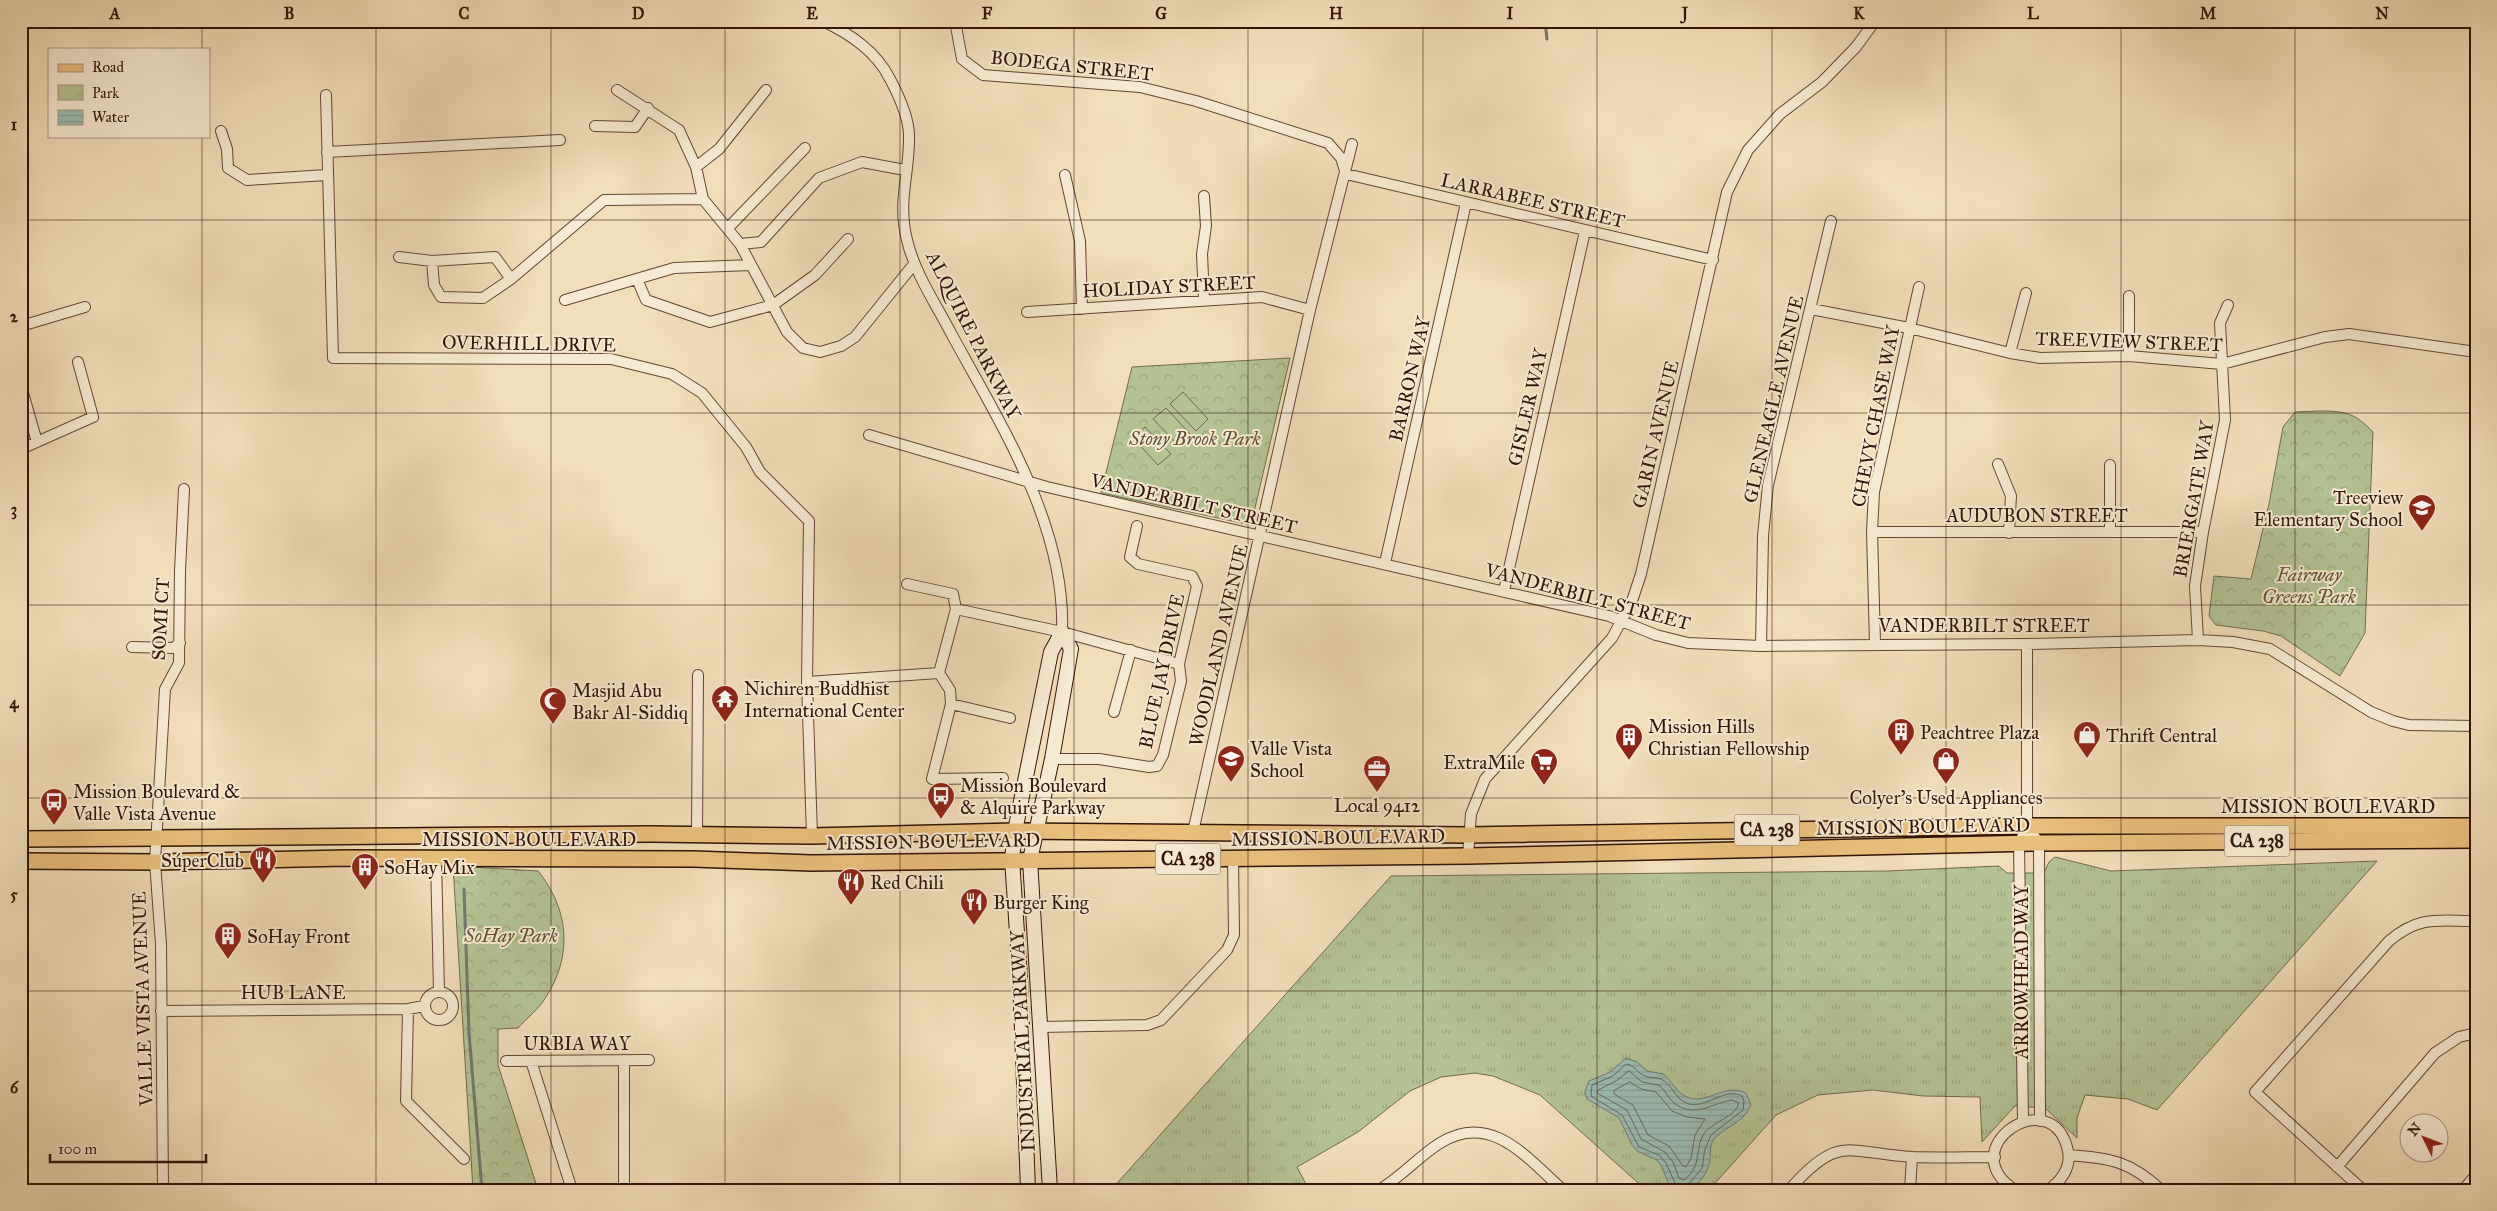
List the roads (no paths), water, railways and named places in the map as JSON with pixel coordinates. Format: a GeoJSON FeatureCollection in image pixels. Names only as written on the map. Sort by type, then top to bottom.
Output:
{"type":"FeatureCollection","features":[{"type":"Feature","properties":{"kind":"main road","name":"ALQUIRE PARKWAY"},"geometry":{"type":"LineString","coordinates":[[1034,831],[1052,759],[1071,649],[1062,632]]}},
{"type":"Feature","properties":{"kind":"main road","name":"ALQUIRE PARKWAY"},"geometry":{"type":"LineString","coordinates":[[1015,831],[1050,652],[1062,632]]}},
{"type":"Feature","properties":{"kind":"main road","name":"MISSION BOULEVARD"},"geometry":{"type":"LineString","coordinates":[[21,839],[697,834],[812,836],[1015,831],[1469,834],[2027,826],[2476,826]]}},
{"type":"Feature","properties":{"kind":"main road","name":"INDUSTRIAL PARKWAY"},"geometry":{"type":"LineString","coordinates":[[1015,831],[1012,859],[1020,977],[1028,1190]]}},
{"type":"Feature","properties":{"kind":"main road","name":"INDUSTRIAL PARKWAY"},"geometry":{"type":"LineString","coordinates":[[1034,831],[1030,860],[1050,1190]]}},
{"type":"Feature","properties":{"kind":"main road","name":"MISSION BOULEVARD"},"geometry":{"type":"LineString","coordinates":[[21,861],[155,862],[346,858],[693,859],[811,863],[1012,859],[1468,856],[2038,843],[2476,840]]}},
{"type":"Feature","properties":{"kind":"street","name":"ALQUIRE PARKWAY"},"geometry":{"type":"LineString","coordinates":[[823,21],[857,40],[876,57],[890,78],[909,134],[902,212],[914,264],[1030,482],[1060,578],[1063,607],[1062,632]]}},
{"type":"Feature","properties":{"kind":"street","name":"BODEGA STREET"},"geometry":{"type":"LineString","coordinates":[[955,21],[962,59],[983,75],[1140,87],[1196,101],[1328,143],[1341,158],[1346,174]]}},
{"type":"Feature","properties":{"kind":"street","name":"GARIN AVENUE"},"geometry":{"type":"LineString","coordinates":[[1468,856],[1471,814],[1485,779],[1612,638],[1632,601],[1641,574],[1727,192],[1748,150],[1780,114],[1822,82],[1856,47],[1875,21]]}},
{"type":"Feature","properties":{"kind":"street"},"geometry":{"type":"LineString","coordinates":[[617,90],[648,108],[679,130],[696,167],[703,200],[740,244],[787,332],[803,348],[820,352],[841,346],[855,337],[914,264]]}},
{"type":"Feature","properties":{"kind":"street"},"geometry":{"type":"LineString","coordinates":[[696,167],[720,149],[766,90]]}},
{"type":"Feature","properties":{"kind":"street","name":"OVERHILL DRIVE"},"geometry":{"type":"LineString","coordinates":[[326,95],[326,152],[333,358],[611,359],[672,374],[702,393],[746,447],[760,472],[810,521],[807,682],[812,836]]}},
{"type":"Feature","properties":{"kind":"street"},"geometry":{"type":"LineString","coordinates":[[594,126],[634,127],[648,108]]}},
{"type":"Feature","properties":{"kind":"street"},"geometry":{"type":"LineString","coordinates":[[221,131],[226,149],[228,168],[247,180],[327,175]]}},
{"type":"Feature","properties":{"kind":"street"},"geometry":{"type":"LineString","coordinates":[[326,152],[560,140]]}},
{"type":"Feature","properties":{"kind":"street","name":"WOODLAND AVENUE"},"geometry":{"type":"LineString","coordinates":[[1193,832],[1261,536],[1310,310],[1346,174],[1352,144]]}},
{"type":"Feature","properties":{"kind":"street"},"geometry":{"type":"LineString","coordinates":[[728,228],[805,148]]}},
{"type":"Feature","properties":{"kind":"street"},"geometry":{"type":"LineString","coordinates":[[740,244],[761,242],[819,178],[862,162],[905,170]]}},
{"type":"Feature","properties":{"kind":"street","name":"LARRABEE STREET"},"geometry":{"type":"LineString","coordinates":[[1346,174],[1713,260]]}},
{"type":"Feature","properties":{"kind":"street"},"geometry":{"type":"LineString","coordinates":[[1065,175],[1080,241],[1082,309]]}},
{"type":"Feature","properties":{"kind":"street"},"geometry":{"type":"LineString","coordinates":[[1204,196],[1206,226],[1202,254],[1204,299]]}},
{"type":"Feature","properties":{"kind":"street"},"geometry":{"type":"LineString","coordinates":[[432,260],[434,284],[441,297],[483,298],[511,279],[604,200],[703,200]]}},
{"type":"Feature","properties":{"kind":"street","name":"BARRON WAY"},"geometry":{"type":"LineString","coordinates":[[1385,563],[1466,203]]}},
{"type":"Feature","properties":{"kind":"street","name":"GLENEAGLE AVENUE"},"geometry":{"type":"LineString","coordinates":[[1761,646],[1763,536],[1768,485],[1831,221]]}},
{"type":"Feature","properties":{"kind":"street","name":"GISLER WAY"},"geometry":{"type":"LineString","coordinates":[[1504,591],[1585,231]]}},
{"type":"Feature","properties":{"kind":"street"},"geometry":{"type":"LineString","coordinates":[[637,279],[646,300],[710,322],[773,304],[815,274],[848,239]]}},
{"type":"Feature","properties":{"kind":"street"},"geometry":{"type":"LineString","coordinates":[[399,257],[432,260],[495,257],[511,279]]}},
{"type":"Feature","properties":{"kind":"street"},"geometry":{"type":"LineString","coordinates":[[565,300],[674,268],[751,265]]}},
{"type":"Feature","properties":{"kind":"street","name":"CHEVY CHASE WAY"},"geometry":{"type":"LineString","coordinates":[[1874,643],[1872,532],[1874,492],[1919,286]]}},
{"type":"Feature","properties":{"kind":"street"},"geometry":{"type":"LineString","coordinates":[[2010,354],[2026,293]]}},
{"type":"Feature","properties":{"kind":"street"},"geometry":{"type":"LineString","coordinates":[[2128,356],[2129,296]]}},
{"type":"Feature","properties":{"kind":"street","name":"HOLIDAY STREET"},"geometry":{"type":"LineString","coordinates":[[1027,312],[1204,299],[1262,297],[1310,310]]}},
{"type":"Feature","properties":{"kind":"street","name":"BRIERGATE WAY"},"geometry":{"type":"LineString","coordinates":[[2198,640],[2195,586],[2203,532],[2225,420],[2220,323],[2228,305]]}},
{"type":"Feature","properties":{"kind":"street"},"geometry":{"type":"LineString","coordinates":[[21,326],[85,307]]}},
{"type":"Feature","properties":{"kind":"street","name":"TREEVIEW STREET"},"geometry":{"type":"LineString","coordinates":[[1811,309],[1909,328],[2010,354],[2040,358],[2128,356],[2222,364],[2325,337],[2349,334],[2476,352]]}},
{"type":"Feature","properties":{"kind":"street"},"geometry":{"type":"LineString","coordinates":[[21,449],[93,417],[78,362]]}},
{"type":"Feature","properties":{"kind":"street"},"geometry":{"type":"LineString","coordinates":[[21,386],[37,442]]}},
{"type":"Feature","properties":{"kind":"street","name":"VANDERBILT STREET"},"geometry":{"type":"LineString","coordinates":[[869,435],[1030,482],[1609,616],[1656,635],[1688,642],[1761,646],[1874,643],[2027,644],[2198,640],[2233,642],[2270,649],[2371,712],[2393,721],[2409,725],[2476,726]]}},
{"type":"Feature","properties":{"kind":"street"},"geometry":{"type":"LineString","coordinates":[[1998,464],[2011,496],[2009,533]]}},
{"type":"Feature","properties":{"kind":"street"},"geometry":{"type":"LineString","coordinates":[[2110,465],[2110,532]]}},
{"type":"Feature","properties":{"kind":"street","name":"SOMI CT"},"geometry":{"type":"LineString","coordinates":[[156,838],[165,689],[179,663],[180,571],[184,489]]}},
{"type":"Feature","properties":{"kind":"street","name":"BLUE JAY DRIVE"},"geometry":{"type":"LineString","coordinates":[[1052,759],[1099,759],[1149,767],[1157,766],[1163,755],[1181,681],[1179,664],[1197,586],[1192,576],[1138,564],[1130,557],[1138,526]]}},
{"type":"Feature","properties":{"kind":"street","name":"AUDUBON STREET"},"geometry":{"type":"LineString","coordinates":[[1872,532],[2203,532]]}},
{"type":"Feature","properties":{"kind":"street"},"geometry":{"type":"LineString","coordinates":[[907,584],[953,594],[956,609],[939,673],[950,690],[951,704],[932,780],[1002,778]]}},
{"type":"Feature","properties":{"kind":"street"},"geometry":{"type":"LineString","coordinates":[[956,609],[1062,632],[1179,664]]}},
{"type":"Feature","properties":{"kind":"street"},"geometry":{"type":"LineString","coordinates":[[132,647],[173,648],[180,643]]}},
{"type":"Feature","properties":{"kind":"street","name":"ARROWHEAD WAY"},"geometry":{"type":"LineString","coordinates":[[2023,1121],[2019,844],[2027,826],[2027,644]]}},
{"type":"Feature","properties":{"kind":"street"},"geometry":{"type":"LineString","coordinates":[[1114,712],[1131,650]]}},
{"type":"Feature","properties":{"kind":"street"},"geometry":{"type":"LineString","coordinates":[[807,682],[939,673]]}},
{"type":"Feature","properties":{"kind":"street"},"geometry":{"type":"LineString","coordinates":[[697,834],[698,674]]}},
{"type":"Feature","properties":{"kind":"street"},"geometry":{"type":"LineString","coordinates":[[951,704],[1010,718]]}},
{"type":"Feature","properties":{"kind":"street"},"geometry":{"type":"LineString","coordinates":[[2027,826],[2038,843]]}},
{"type":"Feature","properties":{"kind":"street","name":"VALLE VISTA AVENUE"},"geometry":{"type":"LineString","coordinates":[[156,838],[155,862],[161,944],[163,1190]]}},
{"type":"Feature","properties":{"kind":"street","name":"ARROWHEAD WAY"},"geometry":{"type":"LineString","coordinates":[[2038,843],[2040,1121]]}},
{"type":"Feature","properties":{"kind":"street"},"geometry":{"type":"LineString","coordinates":[[1040,1027],[1147,1024],[1161,1020],[1227,950],[1234,935],[1233,858]]}},
{"type":"Feature","properties":{"kind":"street"},"geometry":{"type":"LineString","coordinates":[[436,859],[439,992]]}},
{"type":"Feature","properties":{"kind":"street"},"geometry":{"type":"LineString","coordinates":[[2363,1190],[2255,1092],[2389,941],[2405,927],[2425,921],[2476,921]]}},
{"type":"Feature","properties":{"kind":"street"},"geometry":{"type":"LineString","coordinates":[[439,992],[447,994],[452,1001],[452,1010],[449,1016],[440,1020],[433,1020],[427,1015],[424,1006],[429,995],[439,992]]}},
{"type":"Feature","properties":{"kind":"street","name":"HUB LANE"},"geometry":{"type":"LineString","coordinates":[[161,1011],[408,1009],[424,1006]]}},
{"type":"Feature","properties":{"kind":"street"},"geometry":{"type":"LineString","coordinates":[[408,1009],[406,1102],[464,1159]]}},
{"type":"Feature","properties":{"kind":"street"},"geometry":{"type":"LineString","coordinates":[[2337,1167],[2435,1053],[2459,1038],[2476,1033]]}},
{"type":"Feature","properties":{"kind":"street"},"geometry":{"type":"LineString","coordinates":[[624,1060],[624,1190]]}},
{"type":"Feature","properties":{"kind":"street","name":"URBIA WAY"},"geometry":{"type":"LineString","coordinates":[[506,1061],[649,1060]]}},
{"type":"Feature","properties":{"kind":"street"},"geometry":{"type":"LineString","coordinates":[[531,1061],[572,1190]]}},
{"type":"Feature","properties":{"kind":"street"},"geometry":{"type":"LineString","coordinates":[[2015,1190],[2006,1184],[1997,1171],[1995,1156],[1998,1141],[2008,1128],[2023,1121],[2040,1121],[2060,1133],[2069,1155],[2066,1170],[2059,1182],[2048,1190]]}},
{"type":"Feature","properties":{"kind":"street"},"geometry":{"type":"LineString","coordinates":[[1385,1188],[1439,1143],[1461,1133],[1480,1131],[1498,1136],[1521,1153],[1563,1190]]}},
{"type":"Feature","properties":{"kind":"street"},"geometry":{"type":"LineString","coordinates":[[1789,1190],[1819,1159],[1840,1150],[1861,1149],[1912,1156],[1995,1156]]}},
{"type":"Feature","properties":{"kind":"street"},"geometry":{"type":"LineString","coordinates":[[2069,1155],[2096,1157],[2124,1163],[2161,1190]]}},
{"type":"Feature","properties":{"kind":"street"},"geometry":{"type":"LineString","coordinates":[[1910,1190],[1912,1156]]}},
{"type":"Feature","properties":{"kind":"street"},"geometry":{"type":"LineString","coordinates":[[2463,1190],[2476,1175]]}},
{"type":"Feature","properties":{"kind":"water"},"geometry":{"type":"Polygon","coordinates":[[[1626,1058],[1637,1062],[1647,1071],[1663,1074],[1682,1094],[1693,1099],[1700,1099],[1730,1090],[1746,1093],[1751,1105],[1748,1111],[1740,1120],[1713,1140],[1710,1160],[1705,1174],[1689,1189],[1676,1189],[1669,1185],[1657,1160],[1637,1151],[1632,1145],[1619,1118],[1587,1099],[1585,1091],[1589,1081],[1610,1072],[1626,1058]]]}},
{"type":"Feature","properties":{"kind":"waterway"},"geometry":{"type":"LineString","coordinates":[[1545,21],[1547,39]]}},
{"type":"Feature","properties":{"kind":"waterway"},"geometry":{"type":"LineString","coordinates":[[464,889],[469,1033],[482,1190]]}},
{"type":"Feature","properties":{"kind":"place","name":"Treeview Elementary School"},"geometry":{"type":"Point","coordinates":[2422,532]}},
{"type":"Feature","properties":{"kind":"place","name":"Nichiren Buddhist International Center"},"geometry":{"type":"Point","coordinates":[725,723]}},
{"type":"Feature","properties":{"kind":"place","name":"Masjid Abu Bakr Al-Siddiq"},"geometry":{"type":"Point","coordinates":[553,725]}},
{"type":"Feature","properties":{"kind":"place","name":"Peachtree Plaza"},"geometry":{"type":"Point","coordinates":[1901,756]}},
{"type":"Feature","properties":{"kind":"place","name":"Thrift Central"},"geometry":{"type":"Point","coordinates":[2087,759]}},
{"type":"Feature","properties":{"kind":"place","name":"Mission Hills Christian Fellowship"},"geometry":{"type":"Point","coordinates":[1629,761]}},
{"type":"Feature","properties":{"kind":"place","name":"Valle Vista School"},"geometry":{"type":"Point","coordinates":[1231,783]}},
{"type":"Feature","properties":{"kind":"place","name":"Colyer's Used Appliances"},"geometry":{"type":"Point","coordinates":[1946,785]}},
{"type":"Feature","properties":{"kind":"place","name":"ExtraMile"},"geometry":{"type":"Point","coordinates":[1544,786]}},
{"type":"Feature","properties":{"kind":"place","name":"Local 9412"},"geometry":{"type":"Point","coordinates":[1377,793]}},
{"type":"Feature","properties":{"kind":"place","name":"Mission Boulevard & Alquire Parkway"},"geometry":{"type":"Point","coordinates":[941,820]}},
{"type":"Feature","properties":{"kind":"place","name":"Mission Boulevard & Valle Vista Avenue"},"geometry":{"type":"Point","coordinates":[54,826]}},
{"type":"Feature","properties":{"kind":"place","name":"SúperClub"},"geometry":{"type":"Point","coordinates":[263,884]}},
{"type":"Feature","properties":{"kind":"place","name":"SoHay Mix"},"geometry":{"type":"Point","coordinates":[365,891]}},
{"type":"Feature","properties":{"kind":"place","name":"Red Chili"},"geometry":{"type":"Point","coordinates":[851,906]}},
{"type":"Feature","properties":{"kind":"place","name":"Burger King"},"geometry":{"type":"Point","coordinates":[974,926]}},
{"type":"Feature","properties":{"kind":"place","name":"SoHay Front"},"geometry":{"type":"Point","coordinates":[228,960]}},
{"type":"Feature","properties":{"kind":"park label","name":"Stony Brook Park"},"geometry":{"type":"Point","coordinates":[1195,438]}},
{"type":"Feature","properties":{"kind":"park label","name":"Fairway Greens Park"},"geometry":{"type":"Point","coordinates":[2309,585]}},
{"type":"Feature","properties":{"kind":"park label","name":"SoHay Park"},"geometry":{"type":"Point","coordinates":[511,935]}}]}
